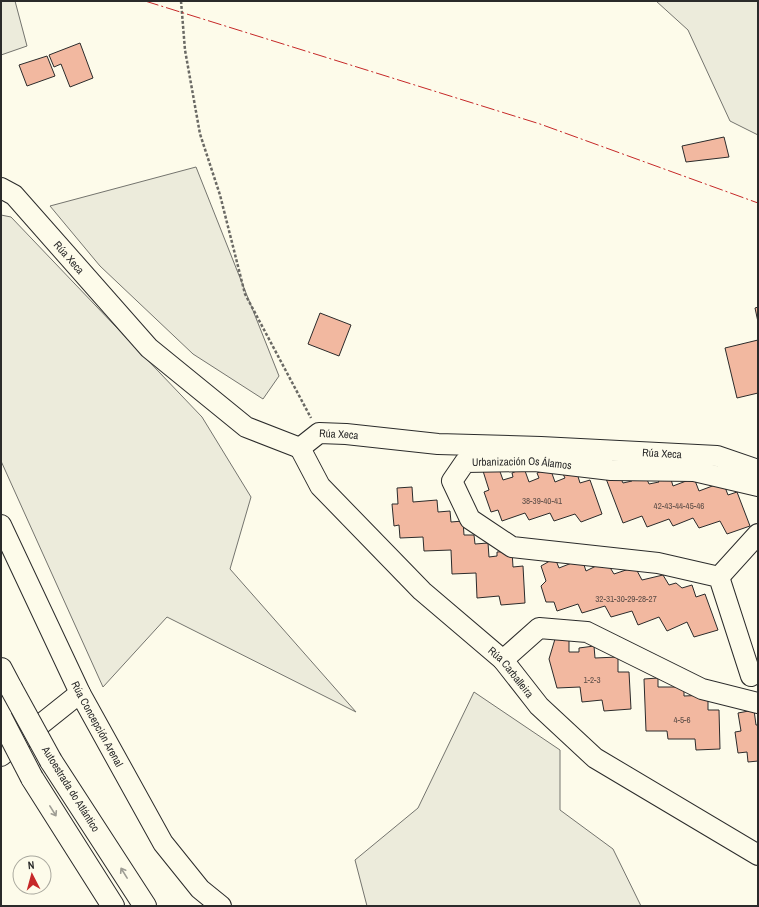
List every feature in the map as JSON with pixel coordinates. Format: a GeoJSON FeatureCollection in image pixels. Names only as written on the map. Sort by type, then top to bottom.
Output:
{"type":"FeatureCollection","features":[{"type":"Feature","properties":{"kind":"highway","name":"Autoestrada do Atlántico"},"geometry":{"type":"LineString","coordinates":[[6,678],[52,761],[145,906]]}},
{"type":"Feature","properties":{"kind":"highway"},"geometry":{"type":"LineString","coordinates":[[1,718],[32,778],[113,906]]}},
{"type":"Feature","properties":{"kind":"street","name":"Rúa Xeca"},"geometry":{"type":"LineString","coordinates":[[1,188],[14,195],[149,348],[246,428],[300,448],[319,433],[346,434],[438,444],[541,447],[717,456],[758,470]]}},
{"type":"Feature","properties":{"kind":"street","name":"Rúa Carballeira"},"geometry":{"type":"LineString","coordinates":[[300,448],[320,486],[422,590],[503,660],[539,706],[595,758],[758,855]]}},
{"type":"Feature","properties":{"kind":"street","name":"Urbanización Os Álamos"},"geometry":{"type":"LineString","coordinates":[[719,577],[658,563],[512,547],[470,519],[452,481],[465,462],[535,461],[612,470],[694,471],[758,486]]}},
{"type":"Feature","properties":{"kind":"street","name":"Rúa Concepción Arenal"},"geometry":{"type":"LineString","coordinates":[[1,525],[80,693],[163,843],[200,889],[221,906]]}},
{"type":"Feature","properties":{"kind":"street"},"geometry":{"type":"LineString","coordinates":[[503,660],[539,628],[587,632],[702,689],[752,701],[755,673],[719,577],[758,534]]}},
{"type":"Feature","properties":{"kind":"street"},"geometry":{"type":"LineString","coordinates":[[1,756],[80,693]]}},
{"type":"Feature","properties":{"kind":"path"},"geometry":{"type":"LineString","coordinates":[[181,1],[185,50],[200,134],[220,195],[246,294],[319,433]]}},
{"type":"Feature","properties":{"kind":"shaded area"},"geometry":{"type":"Polygon","coordinates":[[[1,1],[15,1],[27,46],[1,55],[1,1]]]}},
{"type":"Feature","properties":{"kind":"shaded area"},"geometry":{"type":"Polygon","coordinates":[[[656,1],[758,1],[758,135],[730,121],[688,30],[656,1]]]}},
{"type":"Feature","properties":{"kind":"shaded area"},"geometry":{"type":"Polygon","coordinates":[[[196,167],[279,376],[263,399],[193,354],[100,266],[50,206],[196,167]]]}},
{"type":"Feature","properties":{"kind":"shaded area"},"geometry":{"type":"Polygon","coordinates":[[[1,215],[11,217],[202,417],[251,497],[230,569],[356,712],[167,617],[103,687],[1,461],[1,215]]]}},
{"type":"Feature","properties":{"kind":"shaded area"},"geometry":{"type":"Polygon","coordinates":[[[474,692],[560,750],[560,810],[613,849],[641,906],[367,906],[355,860],[418,808],[474,692]]]}},
{"type":"Feature","properties":{"kind":"building"},"geometry":{"type":"Polygon","coordinates":[[[80,43],[93,78],[70,87],[61,64],[54,67],[49,55],[80,43]]]}},
{"type":"Feature","properties":{"kind":"building"},"geometry":{"type":"Polygon","coordinates":[[[47,56],[55,76],[27,86],[19,65],[47,56]]]}},
{"type":"Feature","properties":{"kind":"building"},"geometry":{"type":"Polygon","coordinates":[[[724,137],[729,157],[686,162],[682,146],[724,137]]]}},
{"type":"Feature","properties":{"kind":"building"},"geometry":{"type":"Polygon","coordinates":[[[758,307],[758,322],[755,308],[758,307]]]}},
{"type":"Feature","properties":{"kind":"building"},"geometry":{"type":"Polygon","coordinates":[[[320,313],[351,325],[339,356],[308,344],[320,313]]]}},
{"type":"Feature","properties":{"kind":"building"},"geometry":{"type":"Polygon","coordinates":[[[758,340],[758,393],[737,398],[725,348],[758,340]]]}},
{"type":"Feature","properties":{"kind":"building"},"geometry":{"type":"Polygon","coordinates":[[[498,466],[503,480],[513,477],[512,473],[524,468],[529,482],[539,478],[537,473],[550,468],[555,482],[565,478],[563,474],[576,470],[580,483],[590,480],[602,514],[581,522],[575,514],[554,521],[550,513],[529,520],[525,513],[502,521],[498,510],[491,512],[484,492],[489,490],[483,471],[498,466]]]}},
{"type":"Feature","properties":{"kind":"building"},"geometry":{"type":"Polygon","coordinates":[[[618,473],[623,483],[632,481],[631,477],[644,473],[649,484],[659,482],[656,477],[669,473],[673,486],[694,478],[699,491],[723,482],[728,495],[737,492],[750,526],[727,534],[720,521],[699,528],[693,518],[673,526],[669,519],[647,527],[642,516],[623,523],[605,476],[618,473]]]}},
{"type":"Feature","properties":{"kind":"building"},"geometry":{"type":"Polygon","coordinates":[[[412,487],[413,502],[437,500],[438,512],[450,511],[451,522],[463,521],[464,535],[474,535],[475,544],[488,543],[489,557],[497,556],[497,552],[512,551],[513,567],[523,566],[525,603],[501,605],[499,596],[477,598],[476,573],[452,574],[451,550],[424,551],[423,537],[400,538],[399,525],[394,526],[392,504],[398,504],[397,488],[412,487]]]}},
{"type":"Feature","properties":{"kind":"building"},"geometry":{"type":"Polygon","coordinates":[[[555,558],[559,568],[582,559],[586,571],[606,561],[614,574],[635,567],[642,580],[663,575],[669,585],[676,583],[682,588],[692,585],[696,597],[705,594],[718,630],[694,637],[687,622],[667,631],[659,617],[638,625],[632,611],[611,617],[605,606],[582,613],[578,604],[557,611],[554,602],[546,602],[541,586],[546,581],[541,566],[555,558]]]}},
{"type":"Feature","properties":{"kind":"building"},"geometry":{"type":"Polygon","coordinates":[[[569,638],[569,652],[579,652],[579,648],[594,646],[595,658],[618,657],[618,672],[629,672],[631,709],[604,711],[602,700],[582,702],[580,687],[557,688],[549,659],[555,639],[569,638]]]}},
{"type":"Feature","properties":{"kind":"building"},"geometry":{"type":"Polygon","coordinates":[[[658,678],[658,687],[684,687],[684,696],[708,695],[708,710],[719,710],[720,749],[696,750],[695,739],[668,739],[667,731],[646,731],[644,679],[658,678]]]}},
{"type":"Feature","properties":{"kind":"building"},"geometry":{"type":"Polygon","coordinates":[[[754,710],[756,725],[758,725],[758,761],[748,762],[747,752],[738,753],[735,732],[741,731],[738,713],[754,710]]]}},
{"type":"Feature","properties":{"kind":"power"},"geometry":{"type":"LineString","coordinates":[[145,1],[540,124],[758,203]]}}]}
